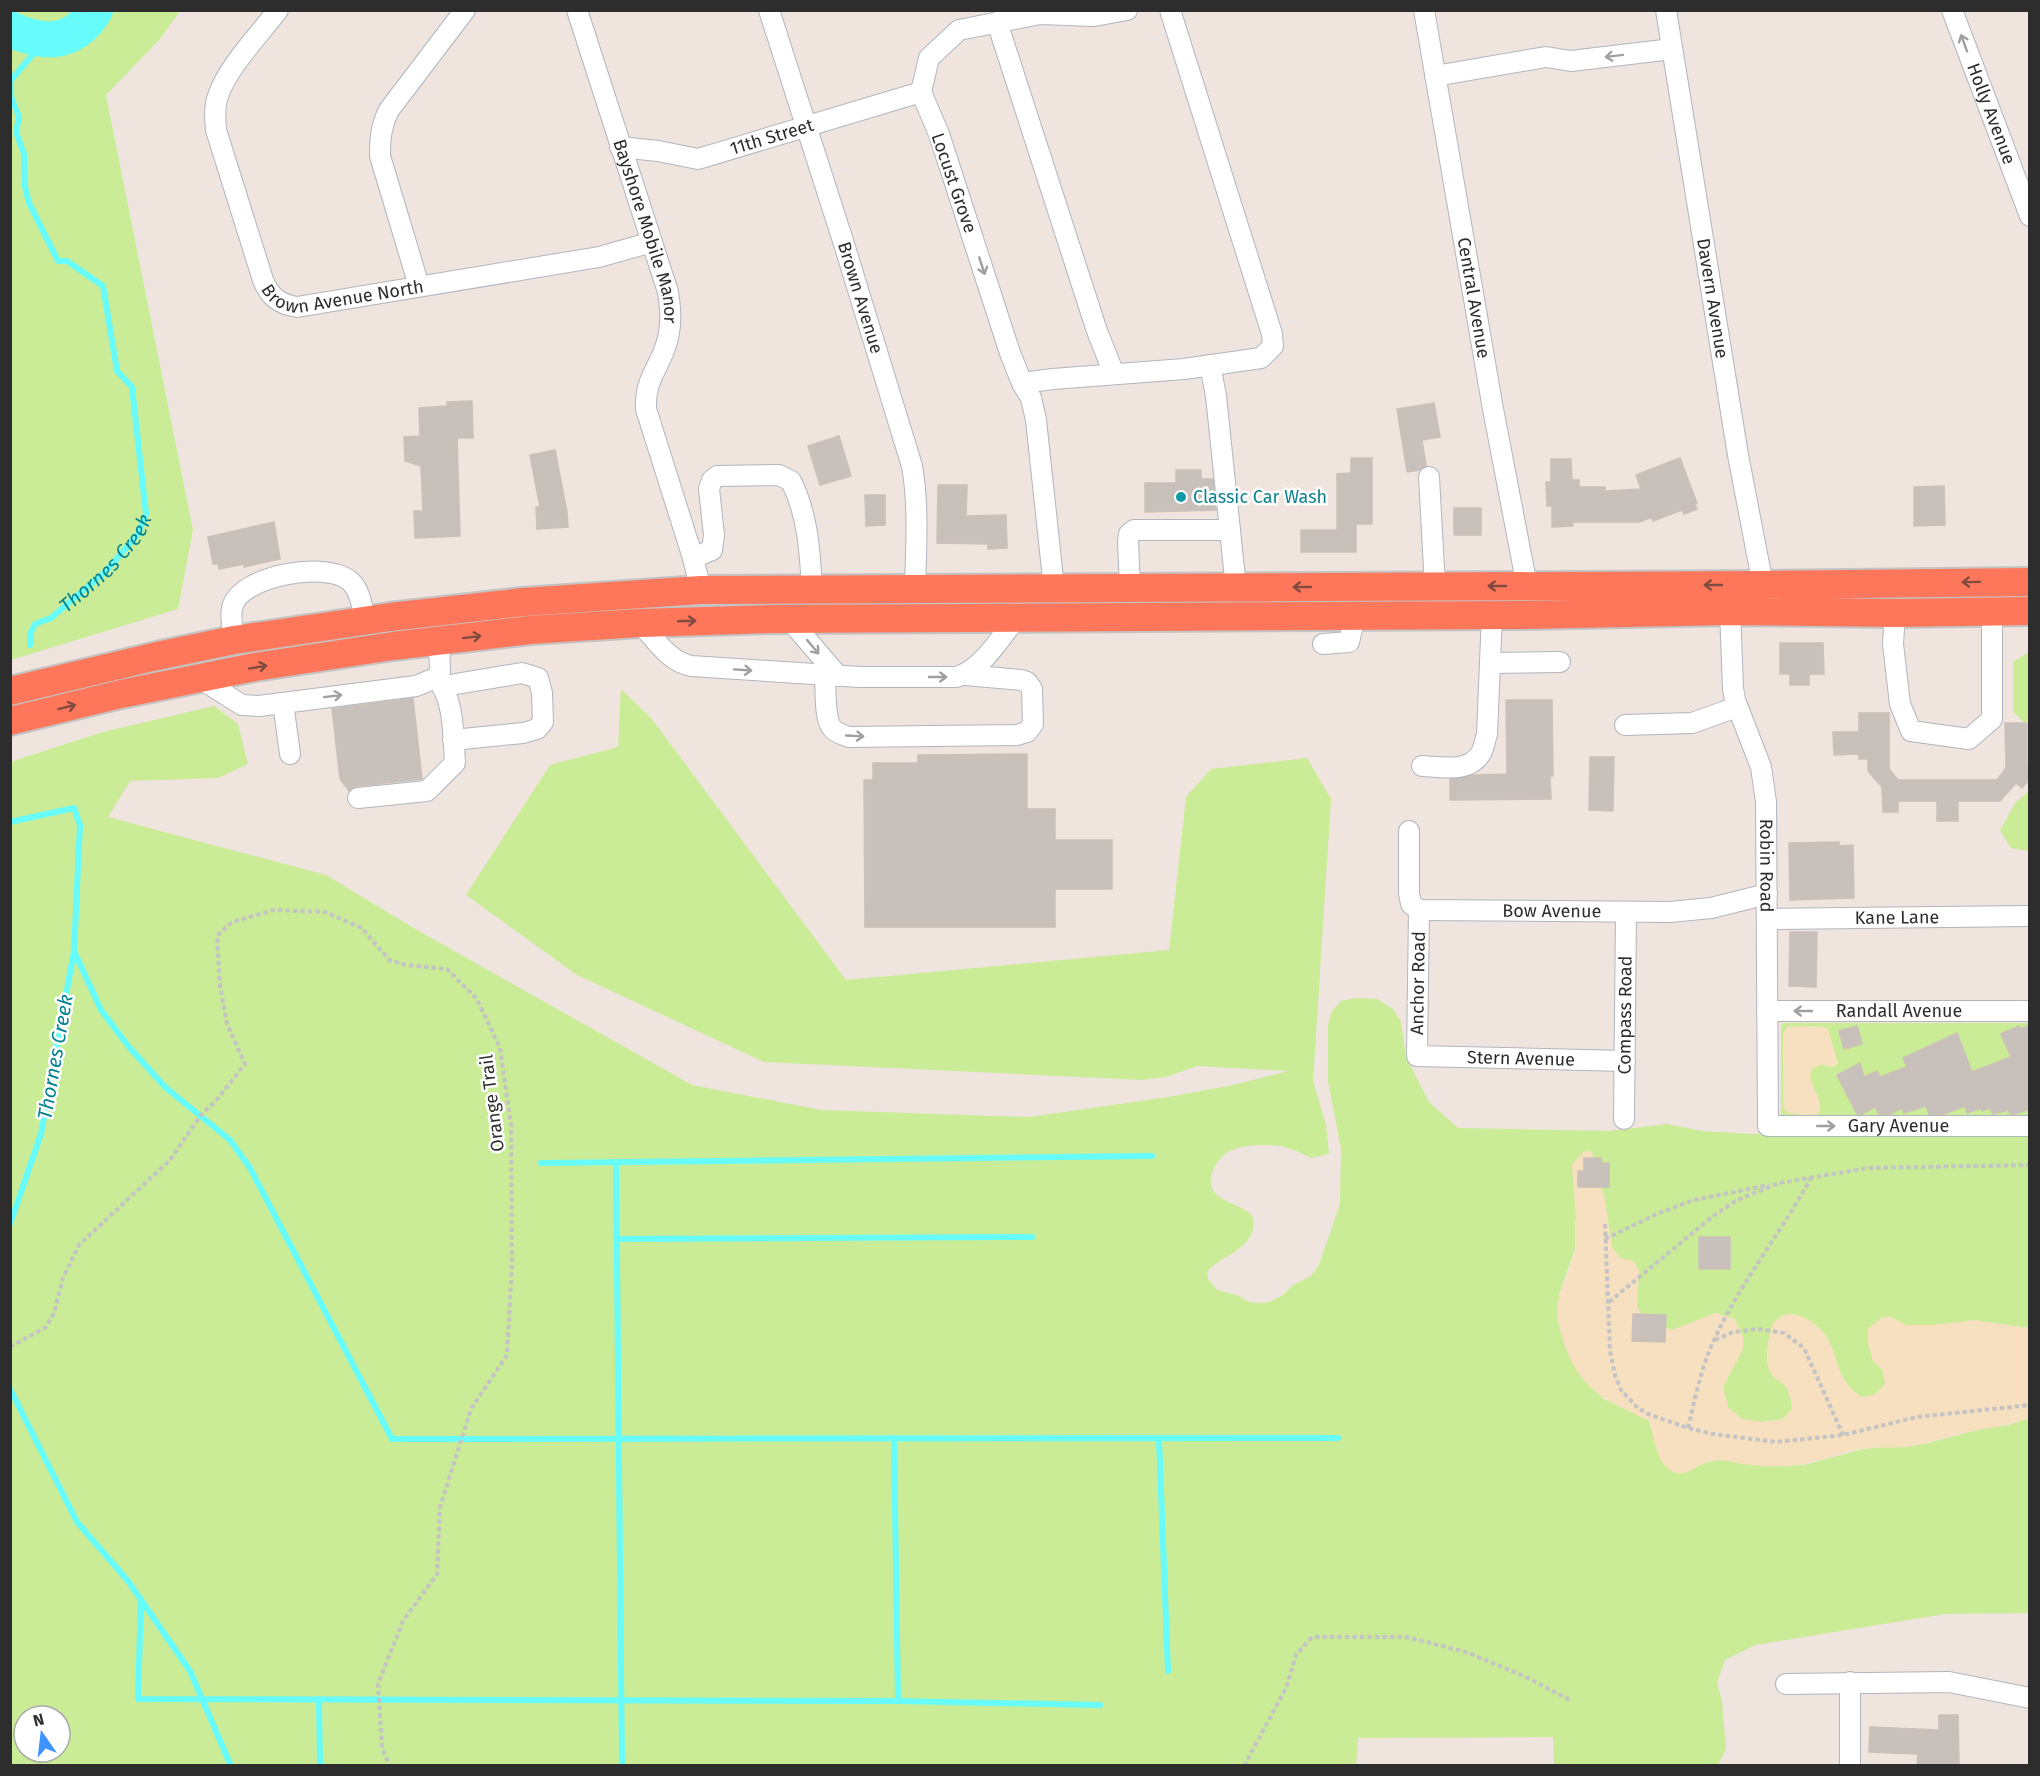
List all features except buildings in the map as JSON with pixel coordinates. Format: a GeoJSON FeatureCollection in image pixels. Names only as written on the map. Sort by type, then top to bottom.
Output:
{"type":"FeatureCollection","features":[{"type":"Feature","properties":{"kind":"highway"},"geometry":{"type":"LineString","coordinates":[[10,691],[234,640],[523,602],[701,590],[2030,582]]}},
{"type":"Feature","properties":{"kind":"highway"},"geometry":{"type":"LineString","coordinates":[[10,721],[121,694],[255,667],[530,630],[640,623],[789,619],[1492,615],[1730,610],[2030,611]]}},
{"type":"Feature","properties":{"kind":"street","name":"Brown Avenue North"},"geometry":{"type":"LineString","coordinates":[[278,10],[225,79],[217,98],[215,116],[216,130],[268,292],[275,299],[297,307],[599,257],[652,242]]}},
{"type":"Feature","properties":{"kind":"street"},"geometry":{"type":"LineString","coordinates":[[419,286],[380,156],[380,137],[384,118],[389,110],[465,10]]}},
{"type":"Feature","properties":{"kind":"street","name":"Bayshore Mobile Manor"},"geometry":{"type":"LineString","coordinates":[[577,10],[668,292],[671,312],[670,329],[666,345],[650,378],[646,393],[646,409],[701,590]]}},
{"type":"Feature","properties":{"kind":"street","name":"Brown Avenue"},"geometry":{"type":"LineString","coordinates":[[769,10],[912,466],[915,482],[915,589]]}},
{"type":"Feature","properties":{"kind":"street"},"geometry":{"type":"LineString","coordinates":[[921,92],[928,58],[959,30],[1040,12],[1094,16],[1127,10]]}},
{"type":"Feature","properties":{"kind":"street"},"geometry":{"type":"LineString","coordinates":[[1022,383],[1210,366],[1261,358],[1273,346],[1272,334],[1170,10]]}},
{"type":"Feature","properties":{"kind":"street","name":"Central Avenue"},"geometry":{"type":"LineString","coordinates":[[1424,10],[1493,409],[1527,586]]}},
{"type":"Feature","properties":{"kind":"street","name":"Davern Avenue"},"geometry":{"type":"LineString","coordinates":[[1666,10],[1738,455],[1763,585]]}},
{"type":"Feature","properties":{"kind":"street","name":"Holly Avenue"},"geometry":{"type":"LineString","coordinates":[[1952,10],[2030,216]]}},
{"type":"Feature","properties":{"kind":"street"},"geometry":{"type":"LineString","coordinates":[[997,22],[1097,331],[1114,374]]}},
{"type":"Feature","properties":{"kind":"street"},"geometry":{"type":"LineString","coordinates":[[1435,76],[1546,57],[1571,62],[1672,49]]}},
{"type":"Feature","properties":{"kind":"street","name":"11th Street"},"geometry":{"type":"LineString","coordinates":[[620,147],[658,151],[698,159],[921,92]]}},
{"type":"Feature","properties":{"kind":"street","name":"Locust Grove"},"geometry":{"type":"LineString","coordinates":[[921,92],[939,134],[1010,352],[1022,383],[1031,398],[1045,487],[1049,557],[1054,588]]}},
{"type":"Feature","properties":{"kind":"street"},"geometry":{"type":"LineString","coordinates":[[1210,366],[1216,396],[1236,588]]}},
{"type":"Feature","properties":{"kind":"street"},"geometry":{"type":"LineString","coordinates":[[693,558],[712,550],[714,535],[709,489],[712,480],[717,476],[779,475],[791,482],[803,512],[809,543],[812,589]]}},
{"type":"Feature","properties":{"kind":"street"},"geometry":{"type":"LineString","coordinates":[[1429,477],[1435,587]]}},
{"type":"Feature","properties":{"kind":"street"},"geometry":{"type":"LineString","coordinates":[[1130,588],[1128,541],[1129,534],[1134,530],[1230,530]]}},
{"type":"Feature","properties":{"kind":"street"},"geometry":{"type":"LineString","coordinates":[[234,640],[232,607],[243,591],[261,581],[302,571],[330,571],[351,581],[360,595],[365,621]]}},
{"type":"Feature","properties":{"kind":"street","name":"Robin Road"},"geometry":{"type":"LineString","coordinates":[[1730,610],[1733,688],[1737,707],[1761,767],[1765,785],[1768,1126]]}},
{"type":"Feature","properties":{"kind":"street"},"geometry":{"type":"LineString","coordinates":[[1895,612],[1893,644],[1900,704],[1911,731],[1970,739],[1992,718],[1992,611]]}},
{"type":"Feature","properties":{"kind":"street"},"geometry":{"type":"LineString","coordinates":[[1422,766],[1459,767],[1474,763],[1482,752],[1486,734],[1492,615]]}},
{"type":"Feature","properties":{"kind":"street"},"geometry":{"type":"LineString","coordinates":[[1323,644],[1350,642],[1355,616]]}},
{"type":"Feature","properties":{"kind":"street"},"geometry":{"type":"LineString","coordinates":[[966,675],[977,666],[1017,617]]}},
{"type":"Feature","properties":{"kind":"street"},"geometry":{"type":"LineString","coordinates":[[640,623],[671,657],[680,664],[691,666],[832,676],[945,677],[966,675],[1021,680],[1027,682],[1032,689],[1033,724],[1027,732],[1017,735],[849,737],[839,734],[831,727],[826,707],[832,676],[789,619]]}},
{"type":"Feature","properties":{"kind":"street"},"geometry":{"type":"LineString","coordinates":[[358,798],[427,791],[455,763],[450,709],[440,682],[439,641]]}},
{"type":"Feature","properties":{"kind":"street"},"geometry":{"type":"LineString","coordinates":[[1491,663],[1560,662]]}},
{"type":"Feature","properties":{"kind":"street"},"geometry":{"type":"LineString","coordinates":[[199,678],[242,705],[259,706],[522,673],[538,678],[542,693],[543,722],[537,729],[453,740]]}},
{"type":"Feature","properties":{"kind":"street"},"geometry":{"type":"LineString","coordinates":[[283,703],[290,754]]}},
{"type":"Feature","properties":{"kind":"street"},"geometry":{"type":"LineString","coordinates":[[1625,725],[1682,724],[1702,720],[1737,707]]}},
{"type":"Feature","properties":{"kind":"street"},"geometry":{"type":"LineString","coordinates":[[1410,831],[1409,892],[1411,904],[1419,910]]}},
{"type":"Feature","properties":{"kind":"street","name":"Bow Avenue"},"geometry":{"type":"LineString","coordinates":[[1419,910],[1694,911],[1767,894]]}},
{"type":"Feature","properties":{"kind":"street","name":"Anchor Road"},"geometry":{"type":"LineString","coordinates":[[1417,1056],[1419,910]]}},
{"type":"Feature","properties":{"kind":"street","name":"Compass Road"},"geometry":{"type":"LineString","coordinates":[[1624,1119],[1626,912]]}},
{"type":"Feature","properties":{"kind":"street","name":"Kane Lane"},"geometry":{"type":"LineString","coordinates":[[1767,919],[2030,916]]}},
{"type":"Feature","properties":{"kind":"street","name":"Randall Avenue"},"geometry":{"type":"LineString","coordinates":[[1767,1011],[2030,1011]]}},
{"type":"Feature","properties":{"kind":"street","name":"Stern Avenue"},"geometry":{"type":"LineString","coordinates":[[1417,1056],[1625,1061]]}},
{"type":"Feature","properties":{"kind":"street","name":"Gary Avenue"},"geometry":{"type":"LineString","coordinates":[[1768,1126],[2030,1126]]}},
{"type":"Feature","properties":{"kind":"street"},"geometry":{"type":"LineString","coordinates":[[1850,1682],[1850,1766]]}},
{"type":"Feature","properties":{"kind":"street"},"geometry":{"type":"LineString","coordinates":[[1786,1684],[1948,1682],[2030,1698]]}},
{"type":"Feature","properties":{"kind":"path","name":"Orange Trail"},"geometry":{"type":"LineString","coordinates":[[10,1347],[46,1327],[54,1313],[63,1278],[79,1245],[171,1160],[201,1115],[215,1102],[245,1064],[227,1024],[220,986],[217,936],[232,922],[274,910],[325,912],[362,928],[389,960],[406,965],[447,969],[477,999],[500,1048],[511,1125],[512,1263],[507,1355],[471,1409],[440,1507],[437,1574],[403,1621],[378,1684],[382,1748],[390,1766]]}},
{"type":"Feature","properties":{"kind":"path"},"geometry":{"type":"LineString","coordinates":[[1605,1239],[1659,1213],[1694,1200],[1725,1192],[1811,1177],[1868,1168],[2030,1165]]}},
{"type":"Feature","properties":{"kind":"path"},"geometry":{"type":"LineString","coordinates":[[1688,1428],[1714,1340],[1736,1298],[1811,1177]]}},
{"type":"Feature","properties":{"kind":"path"},"geometry":{"type":"LineString","coordinates":[[1608,1302],[1712,1217],[1737,1200],[1779,1183]]}},
{"type":"Feature","properties":{"kind":"path"},"geometry":{"type":"LineString","coordinates":[[1605,1224],[1610,1351],[1615,1375],[1622,1390],[1638,1408],[1648,1414],[1713,1434],[1776,1442],[1843,1435],[1917,1417],[2030,1406]]}},
{"type":"Feature","properties":{"kind":"path"},"geometry":{"type":"LineString","coordinates":[[1714,1340],[1733,1332],[1758,1329],[1784,1333],[1804,1348],[1843,1435]]}},
{"type":"Feature","properties":{"kind":"path"},"geometry":{"type":"LineString","coordinates":[[1244,1766],[1286,1688],[1296,1655],[1312,1637],[1406,1638],[1466,1652],[1524,1676],[1570,1700]]}},
{"type":"Feature","properties":{"kind":"green space"},"geometry":{"type":"Polygon","coordinates":[[[11,10],[180,11],[160,39],[106,95],[193,530],[178,609],[11,660],[11,10]]]}},
{"type":"Feature","properties":{"kind":"green space"},"geometry":{"type":"Polygon","coordinates":[[[2029,652],[2029,727],[2013,712],[2013,662],[2029,652]]]}},
{"type":"Feature","properties":{"kind":"green space"},"geometry":{"type":"Polygon","coordinates":[[[621,689],[651,718],[846,980],[1169,950],[1186,797],[1211,769],[1307,758],[1331,799],[1313,1081],[1326,1125],[1329,1154],[1311,1158],[1282,1147],[1251,1146],[1226,1153],[1213,1170],[1211,1183],[1213,1190],[1221,1198],[1249,1213],[1254,1225],[1246,1243],[1213,1266],[1207,1272],[1208,1279],[1217,1290],[1237,1295],[1247,1301],[1270,1302],[1283,1295],[1293,1285],[1311,1276],[1319,1265],[1340,1204],[1341,1149],[1328,1081],[1328,1024],[1332,1011],[1341,1001],[1355,998],[1377,999],[1393,1009],[1401,1022],[1406,1057],[1429,1102],[1458,1128],[1609,1131],[1667,1124],[1702,1131],[1753,1134],[2029,1123],[2029,1328],[1906,1325],[1888,1316],[1873,1361],[1883,1370],[1885,1384],[1874,1395],[1862,1397],[1849,1386],[1840,1371],[1827,1337],[1773,1323],[1767,1351],[1768,1366],[1775,1378],[1787,1389],[1792,1409],[1783,1419],[1762,1422],[1742,1419],[1728,1407],[1723,1387],[1743,1349],[1743,1337],[1716,1313],[1673,1330],[1645,1323],[1637,1306],[1639,1270],[1633,1261],[1620,1258],[1612,1247],[1604,1195],[1575,1221],[1575,1249],[1559,1295],[1602,1398],[1649,1421],[1656,1445],[1685,1473],[1704,1463],[1718,1460],[1804,1465],[1859,1450],[1885,1446],[1907,1447],[1928,1443],[1981,1429],[2009,1425],[2029,1418],[2029,1613],[1945,1614],[1755,1645],[1725,1660],[1717,1683],[1722,1701],[1726,1749],[1718,1765],[1554,1765],[1553,1737],[1358,1738],[1356,1766],[11,1765],[10,762],[103,732],[214,706],[238,724],[248,764],[218,778],[130,781],[108,817],[326,875],[417,930],[692,1085],[821,1110],[1029,1117],[1168,1097],[1233,1085],[1289,1071],[1197,1066],[1166,1077],[1142,1080],[764,1062],[577,975],[466,895],[550,765],[618,747],[621,689]]]}},
{"type":"Feature","properties":{"kind":"green space"},"geometry":{"type":"Polygon","coordinates":[[[2029,791],[2030,851],[2011,848],[2000,830],[2016,802],[2029,791]]]}},
{"type":"Feature","properties":{"kind":"green space"},"geometry":{"type":"Polygon","coordinates":[[[1783,1023],[2029,1023],[2029,1115],[1784,1117],[1781,1114],[1781,1026],[1783,1023]]]}},
{"type":"Feature","properties":{"kind":"sand"},"geometry":{"type":"Polygon","coordinates":[[[1806,1026],[1828,1029],[1838,1063],[1834,1067],[1820,1065],[1811,1070],[1811,1082],[1820,1103],[1819,1114],[1801,1115],[1788,1113],[1783,1107],[1783,1033],[1787,1027],[1806,1026]]]}},
{"type":"Feature","properties":{"kind":"sand"},"geometry":{"type":"Polygon","coordinates":[[[1590,1150],[1596,1162],[1595,1172],[1604,1195],[1612,1247],[1620,1258],[1633,1261],[1639,1270],[1637,1306],[1645,1323],[1673,1330],[1716,1313],[1735,1319],[1743,1337],[1743,1349],[1723,1387],[1728,1407],[1742,1419],[1762,1422],[1783,1419],[1792,1409],[1791,1398],[1785,1386],[1771,1372],[1767,1359],[1773,1323],[1790,1314],[1808,1320],[1824,1333],[1847,1384],[1862,1397],[1874,1395],[1885,1384],[1883,1370],[1873,1361],[1868,1343],[1868,1329],[1882,1317],[1893,1318],[1906,1325],[1932,1325],[1974,1320],[2029,1328],[2029,1418],[1917,1445],[1859,1449],[1797,1465],[1760,1466],[1711,1460],[1683,1473],[1667,1468],[1659,1456],[1649,1421],[1620,1407],[1585,1382],[1569,1357],[1559,1325],[1558,1301],[1571,1263],[1576,1238],[1572,1165],[1583,1152],[1590,1150]]]}},
{"type":"Feature","properties":{"kind":"waterway","name":"Thornes Creek"},"geometry":{"type":"LineString","coordinates":[[10,29],[35,38],[57,39],[78,30],[95,10]]}},
{"type":"Feature","properties":{"kind":"waterway","name":"Thornes Creek"},"geometry":{"type":"LineString","coordinates":[[30,645],[31,632],[35,624],[51,618],[106,571],[138,534],[146,514],[132,387],[117,371],[103,286],[67,261],[58,261],[29,203],[25,187],[24,154],[16,132],[19,117],[11,97],[11,80],[45,40]]}},
{"type":"Feature","properties":{"kind":"waterway","name":"Thornes Creek"},"geometry":{"type":"LineString","coordinates":[[10,822],[74,808],[80,825],[74,951],[41,1134],[10,1224]]}},
{"type":"Feature","properties":{"kind":"waterway"},"geometry":{"type":"LineString","coordinates":[[74,951],[101,1010],[129,1047],[165,1087],[230,1140],[250,1168],[392,1439],[1338,1438]]}},
{"type":"Feature","properties":{"kind":"waterway"},"geometry":{"type":"LineString","coordinates":[[541,1163],[1152,1156]]}},
{"type":"Feature","properties":{"kind":"waterway"},"geometry":{"type":"LineString","coordinates":[[616,1162],[622,1766]]}},
{"type":"Feature","properties":{"kind":"waterway"},"geometry":{"type":"LineString","coordinates":[[616,1239],[1032,1237]]}},
{"type":"Feature","properties":{"kind":"waterway"},"geometry":{"type":"LineString","coordinates":[[10,1389],[77,1522],[128,1581],[190,1671],[231,1766]]}},
{"type":"Feature","properties":{"kind":"waterway"},"geometry":{"type":"LineString","coordinates":[[894,1438],[898,1701]]}},
{"type":"Feature","properties":{"kind":"waterway"},"geometry":{"type":"LineString","coordinates":[[1159,1438],[1168,1671]]}},
{"type":"Feature","properties":{"kind":"waterway"},"geometry":{"type":"LineString","coordinates":[[141,1599],[138,1699],[898,1701],[1100,1705]]}},
{"type":"Feature","properties":{"kind":"waterway"},"geometry":{"type":"LineString","coordinates":[[319,1700],[320,1766]]}},
{"type":"Feature","properties":{"kind":"place","name":"Classic Car Wash"},"geometry":{"type":"Point","coordinates":[1181,497]}}]}
